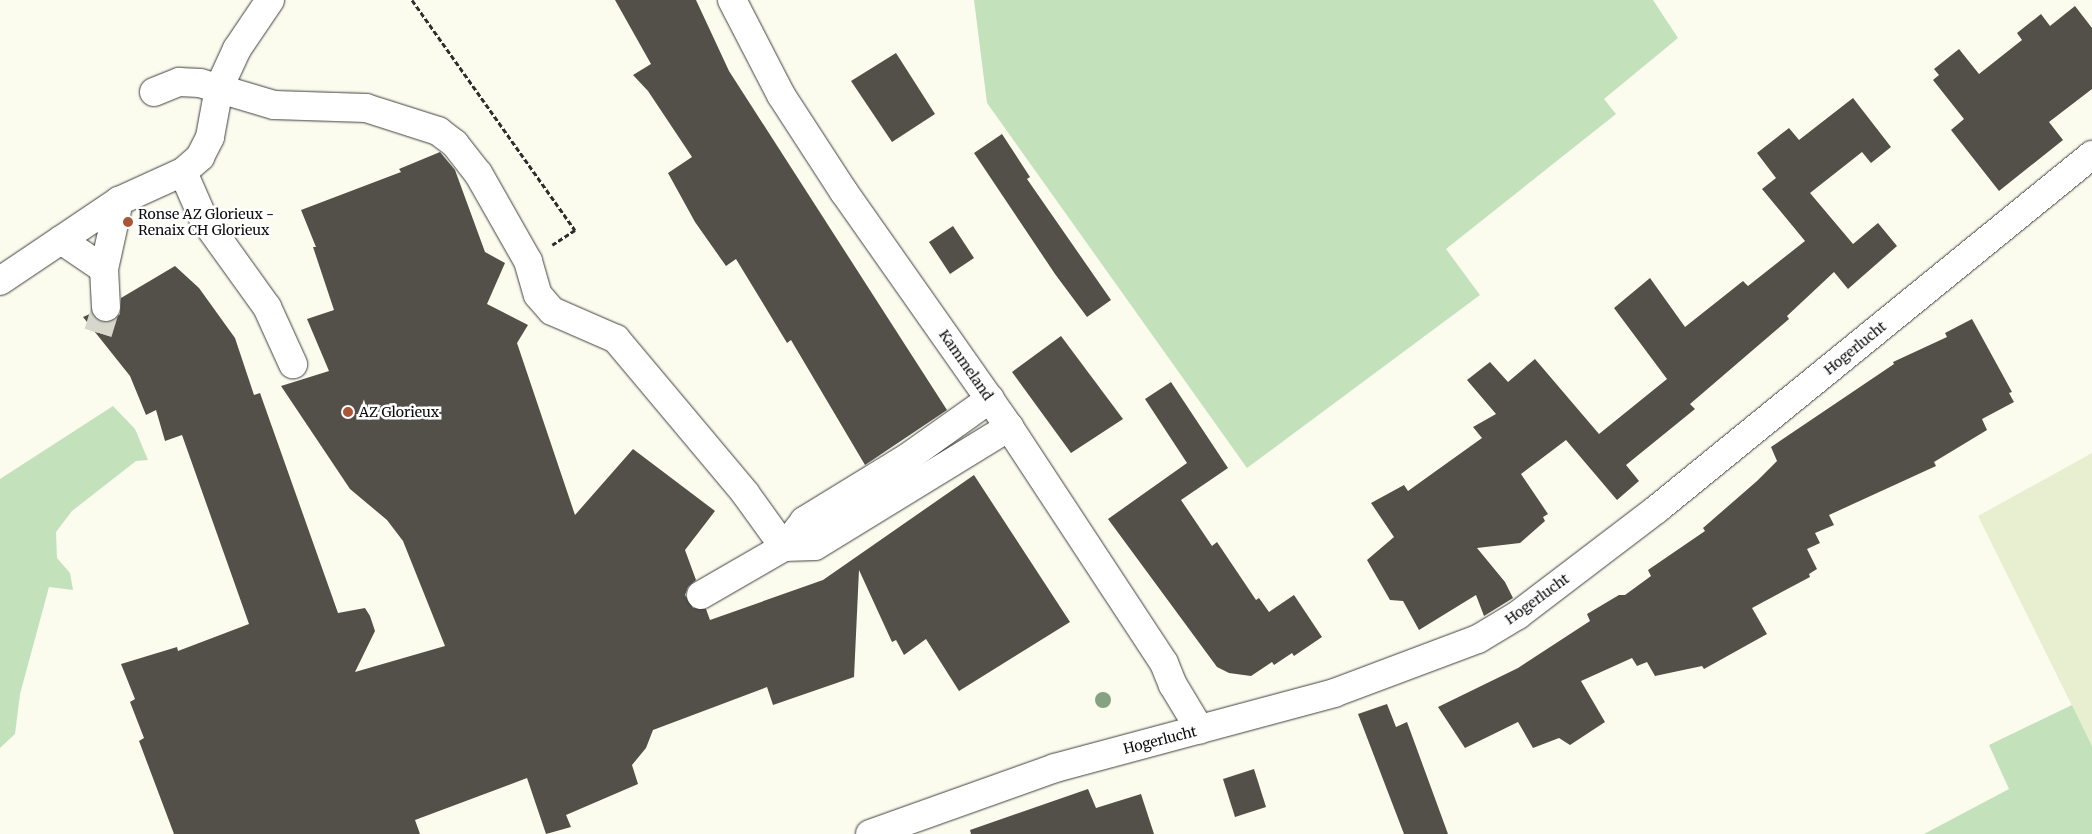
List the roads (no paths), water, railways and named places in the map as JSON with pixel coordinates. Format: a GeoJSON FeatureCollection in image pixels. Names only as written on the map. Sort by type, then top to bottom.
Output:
{"type":"FeatureCollection","features":[{"type":"Feature","properties":{"kind":"street"},"geometry":{"type":"LineString","coordinates":[[0,281],[119,201],[183,172],[200,156],[210,138],[219,88],[238,49],[270,0]]}},
{"type":"Feature","properties":{"kind":"street","name":"Kammeland"},"geometry":{"type":"LineString","coordinates":[[732,0],[780,95],[844,192],[1009,427],[1164,663],[1173,685],[1200,730]]}},
{"type":"Feature","properties":{"kind":"street"},"geometry":{"type":"LineString","coordinates":[[154,92],[179,82],[200,82],[274,105],[366,108],[396,116],[438,131],[455,144],[478,173],[528,261],[538,295],[552,311],[616,339],[745,493],[784,548]]}},
{"type":"Feature","properties":{"kind":"street","name":"Hogerlucht"},"geometry":{"type":"LineString","coordinates":[[870,834],[1056,768],[1334,693],[1478,639],[1518,616],[1657,509],[2092,155]]}},
{"type":"Feature","properties":{"kind":"street"},"geometry":{"type":"LineString","coordinates":[[183,172],[203,218],[267,308],[293,364]]}},
{"type":"Feature","properties":{"kind":"street"},"geometry":{"type":"LineString","coordinates":[[106,307],[104,269],[119,201]]}},
{"type":"Feature","properties":{"kind":"street"},"geometry":{"type":"LineString","coordinates":[[61,240],[104,269]]}},
{"type":"Feature","properties":{"kind":"street"},"geometry":{"type":"LineString","coordinates":[[701,595],[784,548],[804,521],[907,458],[990,399]]}},
{"type":"Feature","properties":{"kind":"street"},"geometry":{"type":"LineString","coordinates":[[784,548],[815,546],[1009,427]]}},
{"type":"Feature","properties":{"kind":"tunnel"},"geometry":{"type":"LineString","coordinates":[[98,333],[106,307]]}},
{"type":"Feature","properties":{"kind":"place","name":"Ronse AZ Glorieux - Renaix CH Glorieux"},"geometry":{"type":"Point","coordinates":[128,222]}},
{"type":"Feature","properties":{"kind":"place","name":"AZ Glorieux"},"geometry":{"type":"Point","coordinates":[348,412]}}]}
